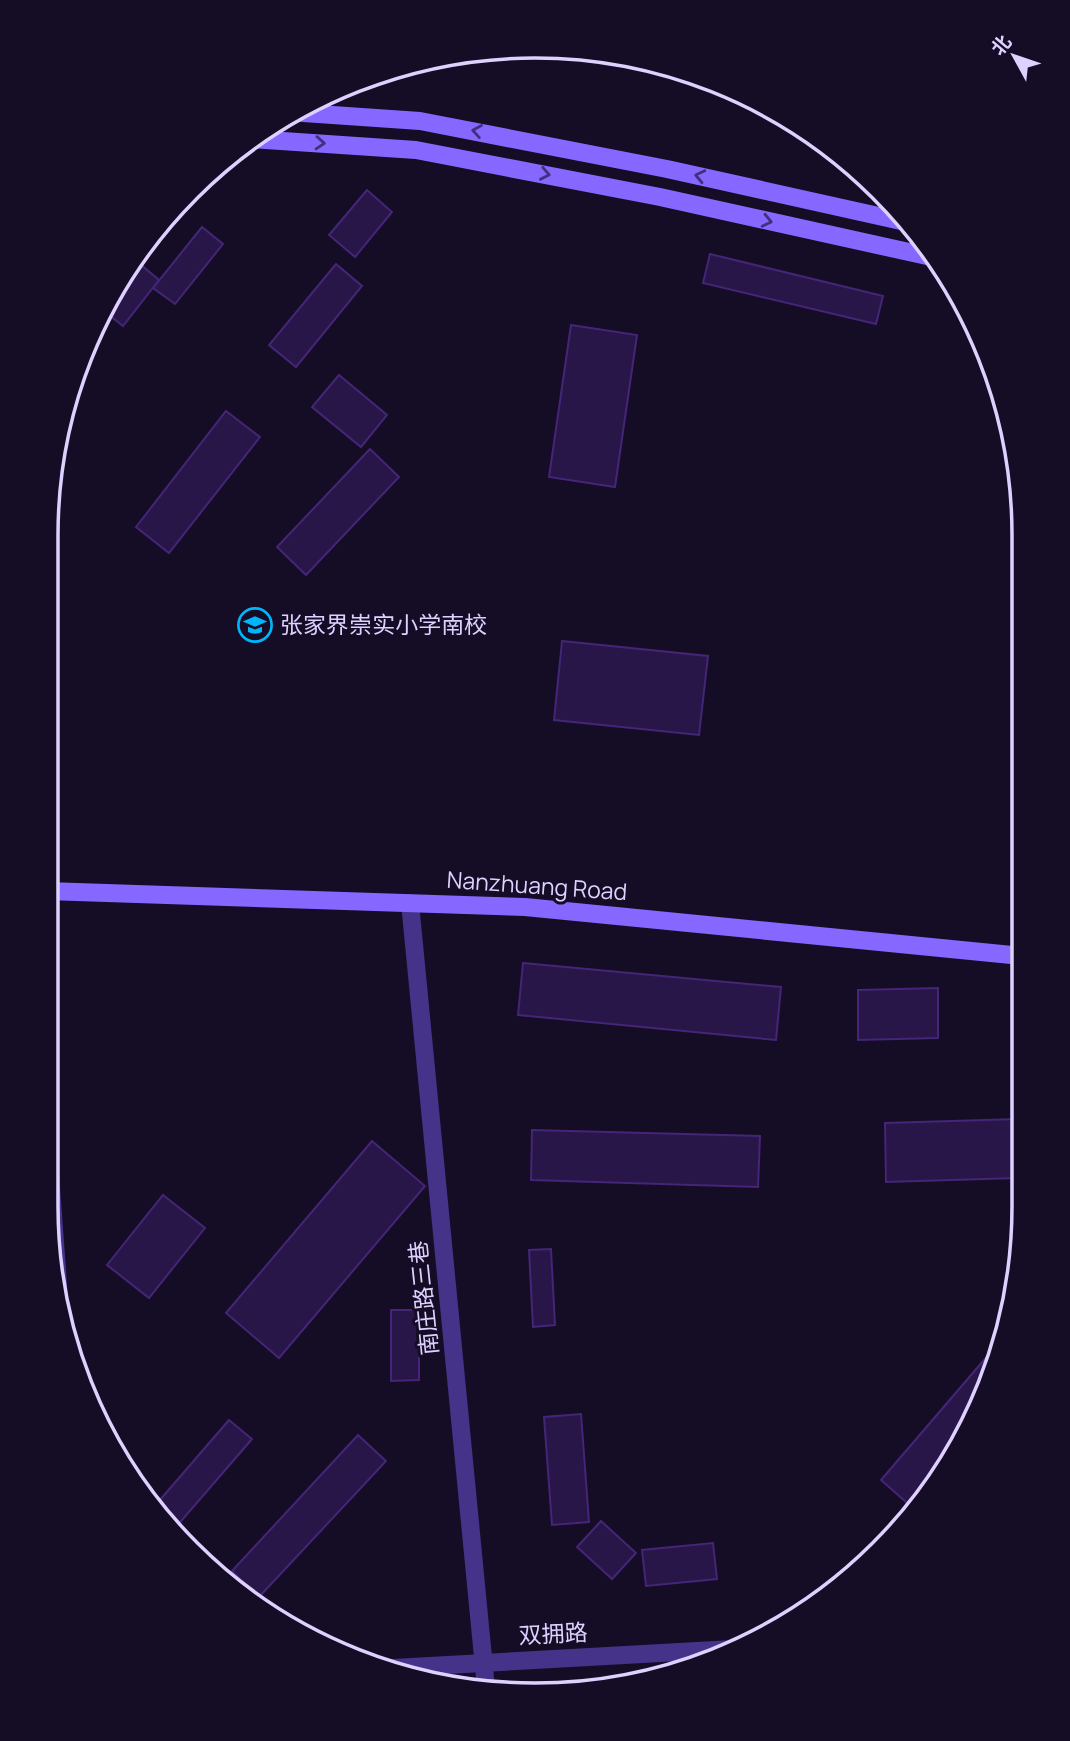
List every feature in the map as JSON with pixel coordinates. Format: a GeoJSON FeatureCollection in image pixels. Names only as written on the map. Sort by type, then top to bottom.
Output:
{"type":"FeatureCollection","features":[{"type":"Feature","properties":{"kind":"main road"},"geometry":{"type":"LineString","coordinates":[[312,114],[420,121],[667,169],[893,219]]}},
{"type":"Feature","properties":{"kind":"main road"},"geometry":{"type":"LineString","coordinates":[[267,140],[416,150],[660,197],[921,255]]}},
{"type":"Feature","properties":{"kind":"main road","name":"Nanzhuang Road"},"geometry":{"type":"LineString","coordinates":[[58,891],[526,907],[1012,955]]}},
{"type":"Feature","properties":{"kind":"street","name":"南庄路三巷"},"geometry":{"type":"LineString","coordinates":[[410,903],[485,1680]]}},
{"type":"Feature","properties":{"kind":"street","name":"双拥路"},"geometry":{"type":"LineString","coordinates":[[409,1667],[709,1650]]}},
{"type":"Feature","properties":{"kind":"building"},"geometry":{"type":"Polygon","coordinates":[[[367,190],[392,212],[355,257],[329,235],[367,190]]]}},
{"type":"Feature","properties":{"kind":"building"},"geometry":{"type":"Polygon","coordinates":[[[202,227],[223,244],[175,304],[153,288],[202,227]]]}},
{"type":"Feature","properties":{"kind":"building"},"geometry":{"type":"Polygon","coordinates":[[[710,254],[883,296],[876,324],[703,283],[710,254]]]}},
{"type":"Feature","properties":{"kind":"building"},"geometry":{"type":"Polygon","coordinates":[[[336,264],[362,286],[296,367],[269,345],[336,264]]]}},
{"type":"Feature","properties":{"kind":"building"},"geometry":{"type":"Polygon","coordinates":[[[141,265],[159,280],[123,326],[111,317],[141,265]]]}},
{"type":"Feature","properties":{"kind":"building"},"geometry":{"type":"Polygon","coordinates":[[[571,325],[637,335],[615,487],[549,477],[571,325]]]}},
{"type":"Feature","properties":{"kind":"building"},"geometry":{"type":"Polygon","coordinates":[[[339,375],[387,415],[361,447],[312,407],[339,375]]]}},
{"type":"Feature","properties":{"kind":"building"},"geometry":{"type":"Polygon","coordinates":[[[226,411],[260,437],[169,553],[136,527],[226,411]]]}},
{"type":"Feature","properties":{"kind":"building"},"geometry":{"type":"Polygon","coordinates":[[[370,449],[399,477],[306,575],[277,547],[370,449]]]}},
{"type":"Feature","properties":{"kind":"building"},"geometry":{"type":"Polygon","coordinates":[[[562,641],[708,656],[699,735],[554,720],[562,641]]]}},
{"type":"Feature","properties":{"kind":"building"},"geometry":{"type":"Polygon","coordinates":[[[523,963],[781,987],[776,1040],[518,1015],[523,963]]]}},
{"type":"Feature","properties":{"kind":"building"},"geometry":{"type":"Polygon","coordinates":[[[938,988],[938,1038],[858,1040],[858,990],[938,988]]]}},
{"type":"Feature","properties":{"kind":"building"},"geometry":{"type":"Polygon","coordinates":[[[1012,1119],[1012,1178],[886,1182],[885,1123],[1012,1119]]]}},
{"type":"Feature","properties":{"kind":"building"},"geometry":{"type":"Polygon","coordinates":[[[532,1130],[760,1136],[758,1187],[531,1180],[532,1130]]]}},
{"type":"Feature","properties":{"kind":"building"},"geometry":{"type":"Polygon","coordinates":[[[372,1141],[425,1186],[279,1358],[226,1313],[372,1141]]]}},
{"type":"Feature","properties":{"kind":"building"},"geometry":{"type":"Polygon","coordinates":[[[163,1195],[205,1228],[149,1298],[107,1265],[163,1195]]]}},
{"type":"Feature","properties":{"kind":"building"},"geometry":{"type":"Polygon","coordinates":[[[551,1249],[555,1325],[533,1327],[529,1250],[551,1249]]]}},
{"type":"Feature","properties":{"kind":"building"},"geometry":{"type":"Polygon","coordinates":[[[391,1310],[419,1310],[419,1380],[391,1381],[391,1310]]]}},
{"type":"Feature","properties":{"kind":"building"},"geometry":{"type":"Polygon","coordinates":[[[988,1355],[976,1389],[948,1445],[908,1504],[881,1480],[988,1355]]]}},
{"type":"Feature","properties":{"kind":"building"},"geometry":{"type":"Polygon","coordinates":[[[581,1414],[589,1522],[552,1525],[544,1417],[581,1414]]]}},
{"type":"Feature","properties":{"kind":"building"},"geometry":{"type":"Polygon","coordinates":[[[229,1420],[252,1439],[179,1524],[159,1501],[229,1420]]]}},
{"type":"Feature","properties":{"kind":"building"},"geometry":{"type":"Polygon","coordinates":[[[358,1435],[386,1461],[260,1596],[232,1571],[358,1435]]]}},
{"type":"Feature","properties":{"kind":"building"},"geometry":{"type":"Polygon","coordinates":[[[601,1521],[636,1553],[612,1579],[577,1547],[601,1521]]]}},
{"type":"Feature","properties":{"kind":"building"},"geometry":{"type":"Polygon","coordinates":[[[713,1543],[717,1579],[646,1586],[642,1550],[713,1543]]]}},
{"type":"Feature","properties":{"kind":"place","name":"张家界崇实小学南校"},"geometry":{"type":"Point","coordinates":[255,625]}}]}
